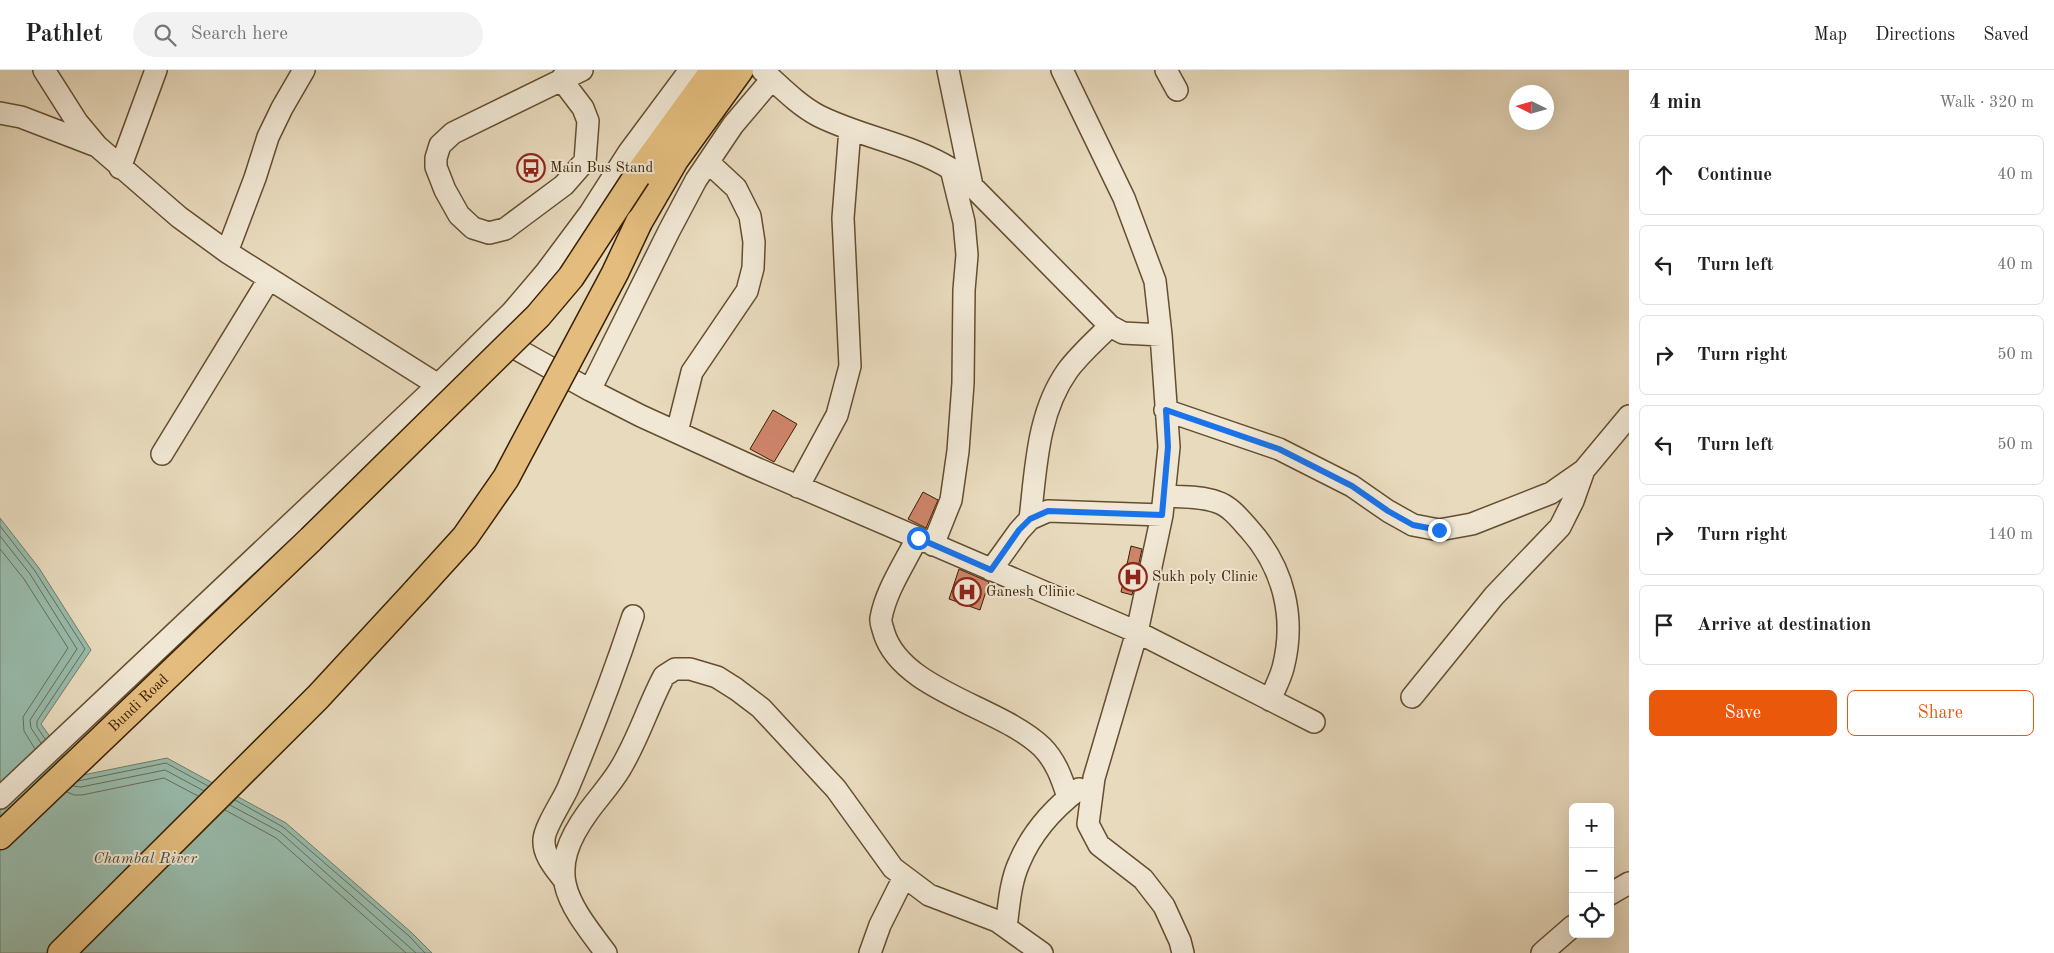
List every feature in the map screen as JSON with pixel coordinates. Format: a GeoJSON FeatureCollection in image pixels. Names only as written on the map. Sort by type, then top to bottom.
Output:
{"type":"FeatureCollection","features":[{"type":"Feature","properties":{"kind":"main road","name":"Bundi Road"},"geometry":{"type":"LineString","coordinates":[[0,836],[278,571],[538,316],[571,277],[637,176],[714,70]]}},
{"type":"Feature","properties":{"kind":"main road"},"geometry":{"type":"LineString","coordinates":[[61,953],[318,697],[465,537],[506,478],[615,273],[639,222],[675,160],[740,70]]}},
{"type":"Feature","properties":{"kind":"street"},"geometry":{"type":"LineString","coordinates":[[44,70],[77,122],[97,146],[120,168],[179,217],[226,252],[438,385]]}},
{"type":"Feature","properties":{"kind":"street"},"geometry":{"type":"LineString","coordinates":[[120,168],[156,70]]}},
{"type":"Feature","properties":{"kind":"street"},"geometry":{"type":"LineString","coordinates":[[226,252],[256,178],[268,137],[304,70]]}},
{"type":"Feature","properties":{"kind":"street"},"geometry":{"type":"LineString","coordinates":[[561,79],[583,108],[588,120],[584,161],[564,185],[505,228],[489,233],[473,228],[459,215],[445,190],[436,167],[436,158],[440,145],[453,133],[561,79],[582,70]]}},
{"type":"Feature","properties":{"kind":"street"},"geometry":{"type":"LineString","coordinates":[[0,798],[490,334],[546,272],[590,213],[629,152],[690,70]]}},
{"type":"Feature","properties":{"kind":"street"},"geometry":{"type":"LineString","coordinates":[[948,70],[972,186]]}},
{"type":"Feature","properties":{"kind":"street"},"geometry":{"type":"LineString","coordinates":[[1062,70],[1124,198],[1155,281],[1161,335],[1168,447],[1163,505],[1137,632],[1094,778],[1088,824],[1099,845],[1143,880],[1164,906],[1180,941],[1183,953]]}},
{"type":"Feature","properties":{"kind":"street"},"geometry":{"type":"LineString","coordinates":[[1166,70],[1177,90]]}},
{"type":"Feature","properties":{"kind":"street"},"geometry":{"type":"LineString","coordinates":[[590,390],[669,231],[708,162],[767,74],[816,114],[850,129],[924,156],[951,169],[972,186],[1110,326],[1123,333],[1161,335]]}},
{"type":"Feature","properties":{"kind":"street"},"geometry":{"type":"LineString","coordinates":[[0,113],[21,117],[97,146]]}},
{"type":"Feature","properties":{"kind":"street"},"geometry":{"type":"LineString","coordinates":[[798,487],[837,415],[850,366],[843,218],[850,129]]}},
{"type":"Feature","properties":{"kind":"street"},"geometry":{"type":"LineString","coordinates":[[677,432],[692,372],[747,290],[753,268],[754,242],[750,216],[736,188],[708,162]]}},
{"type":"Feature","properties":{"kind":"street"},"geometry":{"type":"LineString","coordinates":[[951,169],[964,222],[967,255],[958,451],[951,500],[925,542],[889,593],[880,620],[887,642],[900,661],[923,679],[1020,732],[1041,747],[1058,769],[1068,797]]}},
{"type":"Feature","properties":{"kind":"street"},"geometry":{"type":"LineString","coordinates":[[162,454],[269,278]]}},
{"type":"Feature","properties":{"kind":"street"},"geometry":{"type":"LineString","coordinates":[[1030,519],[1039,442],[1050,402],[1067,371],[1110,326]]}},
{"type":"Feature","properties":{"kind":"street"},"geometry":{"type":"LineString","coordinates":[[490,334],[590,390],[677,432],[798,487],[1137,632],[1314,722]]}},
{"type":"Feature","properties":{"kind":"street"},"geometry":{"type":"LineString","coordinates":[[1166,410],[1279,449],[1352,486],[1388,511],[1413,525],[1439,530],[1472,524],[1551,493],[1584,470],[1629,416]]}},
{"type":"Feature","properties":{"kind":"street"},"geometry":{"type":"LineString","coordinates":[[1412,697],[1494,596],[1560,527],[1584,470]]}},
{"type":"Feature","properties":{"kind":"street"},"geometry":{"type":"LineString","coordinates":[[991,570],[1019,530],[1030,519],[1048,511],[1218,502],[1233,512],[1254,535],[1273,564],[1286,594],[1288,629],[1283,668],[1270,700]]}},
{"type":"Feature","properties":{"kind":"street"},"geometry":{"type":"LineString","coordinates":[[564,880],[552,864],[544,848],[544,837],[567,790],[611,683],[633,616]]}},
{"type":"Feature","properties":{"kind":"street"},"geometry":{"type":"LineString","coordinates":[[606,953],[575,912],[566,891],[564,880],[567,847],[578,826],[613,781],[627,759],[664,676],[676,669],[690,669],[717,677],[761,708],[836,789],[881,854],[904,877],[929,895],[997,920],[1012,938],[1042,953]]}},
{"type":"Feature","properties":{"kind":"street"},"geometry":{"type":"LineString","coordinates":[[1012,938],[1010,892],[1018,864],[1032,839],[1054,811],[1068,797],[1094,778]]}},
{"type":"Feature","properties":{"kind":"street"},"geometry":{"type":"LineString","coordinates":[[870,953],[880,925],[904,877]]}},
{"type":"Feature","properties":{"kind":"street"},"geometry":{"type":"LineString","coordinates":[[1612,893],[1629,883]]}},
{"type":"Feature","properties":{"kind":"street"},"geometry":{"type":"LineString","coordinates":[[1542,953],[1569,929]]}},
{"type":"Feature","properties":{"kind":"water","name":"Chambal River"},"geometry":{"type":"Polygon","coordinates":[[[0,518],[39,568],[91,650],[41,724],[78,776],[167,758],[286,823],[412,933],[432,953],[0,953],[0,518]]]}},
{"type":"Feature","properties":{"kind":"building"},"geometry":{"type":"Polygon","coordinates":[[[773,410],[797,424],[774,462],[750,449],[773,410]]]}},
{"type":"Feature","properties":{"kind":"building"},"geometry":{"type":"Polygon","coordinates":[[[923,492],[938,500],[926,528],[908,519],[923,492]]]}},
{"type":"Feature","properties":{"kind":"building"},"geometry":{"type":"Polygon","coordinates":[[[1131,546],[1142,549],[1132,595],[1121,592],[1131,546]]]}},
{"type":"Feature","properties":{"kind":"building"},"geometry":{"type":"Polygon","coordinates":[[[959,569],[989,582],[980,610],[949,599],[959,569]]]}},
{"type":"Feature","properties":{"kind":"place","name":"Main Bus Stand"},"geometry":{"type":"Point","coordinates":[531,168]}},
{"type":"Feature","properties":{"kind":"place","name":"Sukh poly Clinic"},"geometry":{"type":"Point","coordinates":[1133,577]}},
{"type":"Feature","properties":{"kind":"place","name":"Ganesh Clinic"},"geometry":{"type":"Point","coordinates":[967,592]}},
{"type":"Feature","properties":{"kind":"route"},"geometry":{"type":"LineString","coordinates":[[918,538],[991,570],[1019,530],[1030,519],[1048,511],[1162,515],[1168,447],[1166,410],[1279,449],[1352,486],[1388,511],[1413,525],[1439,530]]}}]}
